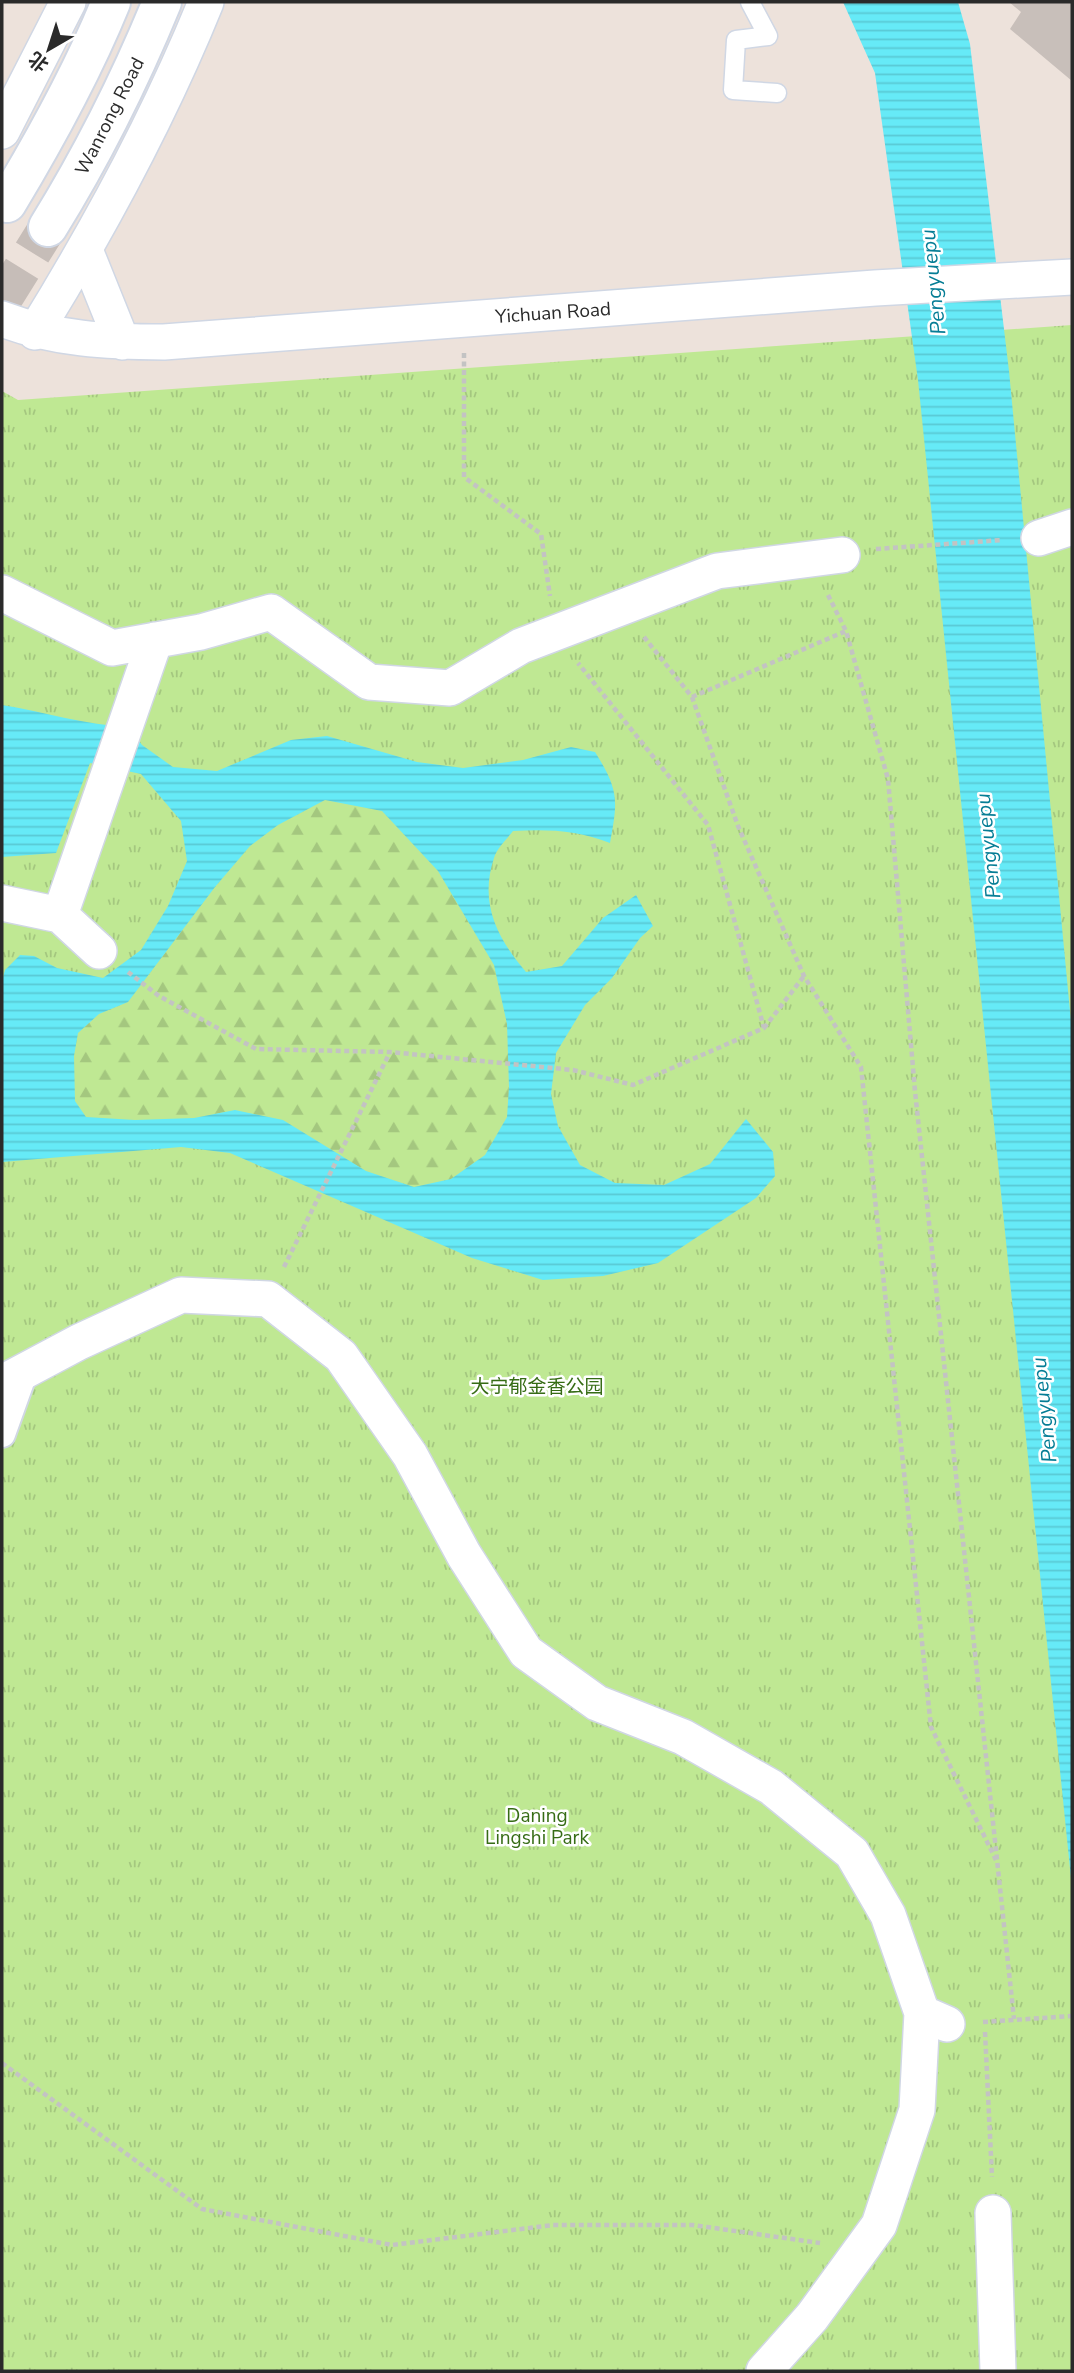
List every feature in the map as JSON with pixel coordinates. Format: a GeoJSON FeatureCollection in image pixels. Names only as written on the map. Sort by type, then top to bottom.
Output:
{"type":"FeatureCollection","features":[{"type":"Feature","properties":{"kind":"main road"},"geometry":{"type":"LineString","coordinates":[[7,203],[63,103],[111,2]]}},
{"type":"Feature","properties":{"kind":"main road","name":"Wanrong Road"},"geometry":{"type":"LineString","coordinates":[[48,227],[75,184],[129,78],[162,2]]}},
{"type":"Feature","properties":{"kind":"street"},"geometry":{"type":"LineString","coordinates":[[2,131],[68,2]]}},
{"type":"Feature","properties":{"kind":"street"},"geometry":{"type":"LineString","coordinates":[[35,332],[125,179],[177,72],[206,2]]}},
{"type":"Feature","properties":{"kind":"street"},"geometry":{"type":"LineString","coordinates":[[85,250],[122,342]]}},
{"type":"Feature","properties":{"kind":"street","name":"Yichuan Road"},"geometry":{"type":"LineString","coordinates":[[2,319],[35,332],[122,342],[164,342],[875,288],[1072,277]]}},
{"type":"Feature","properties":{"kind":"street"},"geometry":{"type":"LineString","coordinates":[[1039,538],[1072,527]]}},
{"type":"Feature","properties":{"kind":"street"},"geometry":{"type":"LineString","coordinates":[[2,593],[112,648],[201,632],[271,611],[369,682],[450,688],[521,646],[717,571],[842,555]]}},
{"type":"Feature","properties":{"kind":"street"},"geometry":{"type":"LineString","coordinates":[[60,915],[155,640]]}},
{"type":"Feature","properties":{"kind":"street"},"geometry":{"type":"LineString","coordinates":[[2,903],[60,915],[99,951]]}},
{"type":"Feature","properties":{"kind":"street"},"geometry":{"type":"LineString","coordinates":[[2,1434],[13,1377],[181,1295],[268,1299],[341,1356],[410,1455],[464,1555],[526,1652],[597,1703],[683,1737],[771,1787],[852,1853],[888,1914],[935,2018],[917,2110],[879,2225],[812,2317],[764,2371]]}},
{"type":"Feature","properties":{"kind":"street"},"geometry":{"type":"LineString","coordinates":[[993,2213],[998,2371]]}},
{"type":"Feature","properties":{"kind":"lane"},"geometry":{"type":"LineString","coordinates":[[750,2],[768,36],[736,40],[733,90],[777,93]]}},
{"type":"Feature","properties":{"kind":"path"},"geometry":{"type":"LineString","coordinates":[[463,319],[464,477],[541,534],[555,632],[708,825],[764,1028]]}},
{"type":"Feature","properties":{"kind":"path"},"geometry":{"type":"LineString","coordinates":[[842,555],[874,549],[1039,538]]}},
{"type":"Feature","properties":{"kind":"path"},"geometry":{"type":"LineString","coordinates":[[619,607],[692,697],[738,825],[804,976],[861,1067],[931,1727],[998,1864]]}},
{"type":"Feature","properties":{"kind":"path"},"geometry":{"type":"LineString","coordinates":[[692,697],[846,631],[888,779],[915,1091],[1014,2019]]}},
{"type":"Feature","properties":{"kind":"path"},"geometry":{"type":"LineString","coordinates":[[159,996],[256,1049],[390,1052],[573,1070],[633,1085],[764,1028],[804,976]]}},
{"type":"Feature","properties":{"kind":"path"},"geometry":{"type":"LineString","coordinates":[[268,1299],[390,1052]]}},
{"type":"Feature","properties":{"kind":"path"},"geometry":{"type":"LineString","coordinates":[[935,2018],[985,2022],[1072,2016]]}},
{"type":"Feature","properties":{"kind":"path"},"geometry":{"type":"LineString","coordinates":[[985,2022],[993,2213]]}},
{"type":"Feature","properties":{"kind":"path"},"geometry":{"type":"LineString","coordinates":[[2,2063],[202,2209],[392,2245],[553,2225],[693,2225],[862,2249]]}},
{"type":"Feature","properties":{"kind":"green space","name":"Daning Lingshi Park"},"geometry":{"type":"Polygon","coordinates":[[[1072,325],[1072,2371],[2,2371],[2,391],[18,400],[1072,325]]]}},
{"type":"Feature","properties":{"kind":"green space"},"geometry":{"type":"Polygon","coordinates":[[[325,800],[382,811],[438,871],[494,965],[507,1024],[507,1117],[485,1155],[451,1179],[414,1187],[366,1171],[329,1150],[235,1110],[194,1118],[135,1120],[86,1117],[75,1101],[74,1056],[78,1033],[99,1014],[128,1002],[215,887],[250,846],[278,825],[325,800]]]}},
{"type":"Feature","properties":{"kind":"water","name":"Pengyuepu"},"geometry":{"type":"Polygon","coordinates":[[[843,2],[958,2],[970,44],[1009,371],[1072,1032],[1072,1888],[918,380],[875,73],[843,2]]]}},
{"type":"Feature","properties":{"kind":"water"},"geometry":{"type":"Polygon","coordinates":[[[2,705],[81,721],[129,727],[142,745],[173,767],[217,771],[291,740],[327,736],[417,762],[463,768],[523,760],[571,747],[595,752],[609,776],[614,796],[610,843],[562,831],[513,831],[495,854],[490,874],[490,905],[499,933],[526,972],[562,966],[603,918],[636,895],[653,926],[640,938],[612,978],[585,1005],[556,1053],[551,1094],[558,1126],[580,1165],[615,1183],[664,1185],[710,1164],[746,1119],[773,1152],[775,1176],[756,1198],[658,1263],[603,1276],[543,1280],[472,1258],[230,1153],[181,1147],[2,1162],[2,981],[5,970],[20,955],[34,956],[57,968],[103,978],[141,950],[168,906],[187,861],[181,821],[141,774],[90,763],[56,853],[2,857],[2,705]],[[325,800],[278,825],[250,846],[215,887],[128,1002],[99,1014],[78,1033],[74,1056],[75,1101],[86,1117],[135,1120],[194,1118],[235,1110],[283,1120],[366,1171],[414,1187],[451,1179],[485,1155],[507,1117],[509,1087],[507,1024],[494,965],[438,871],[382,811],[325,800]]]}},
{"type":"Feature","properties":{"kind":"building"},"geometry":{"type":"Polygon","coordinates":[[[1009,2],[1072,2],[1072,81],[1010,29],[1021,12],[1009,2]]]}},
{"type":"Feature","properties":{"kind":"tunnel"},"geometry":{"type":"LineString","coordinates":[[2,301],[48,227]]}},
{"type":"Feature","properties":{"kind":"park label","name":"大宁郁金香公园"},"geometry":{"type":"Point","coordinates":[537,1386]}}]}
